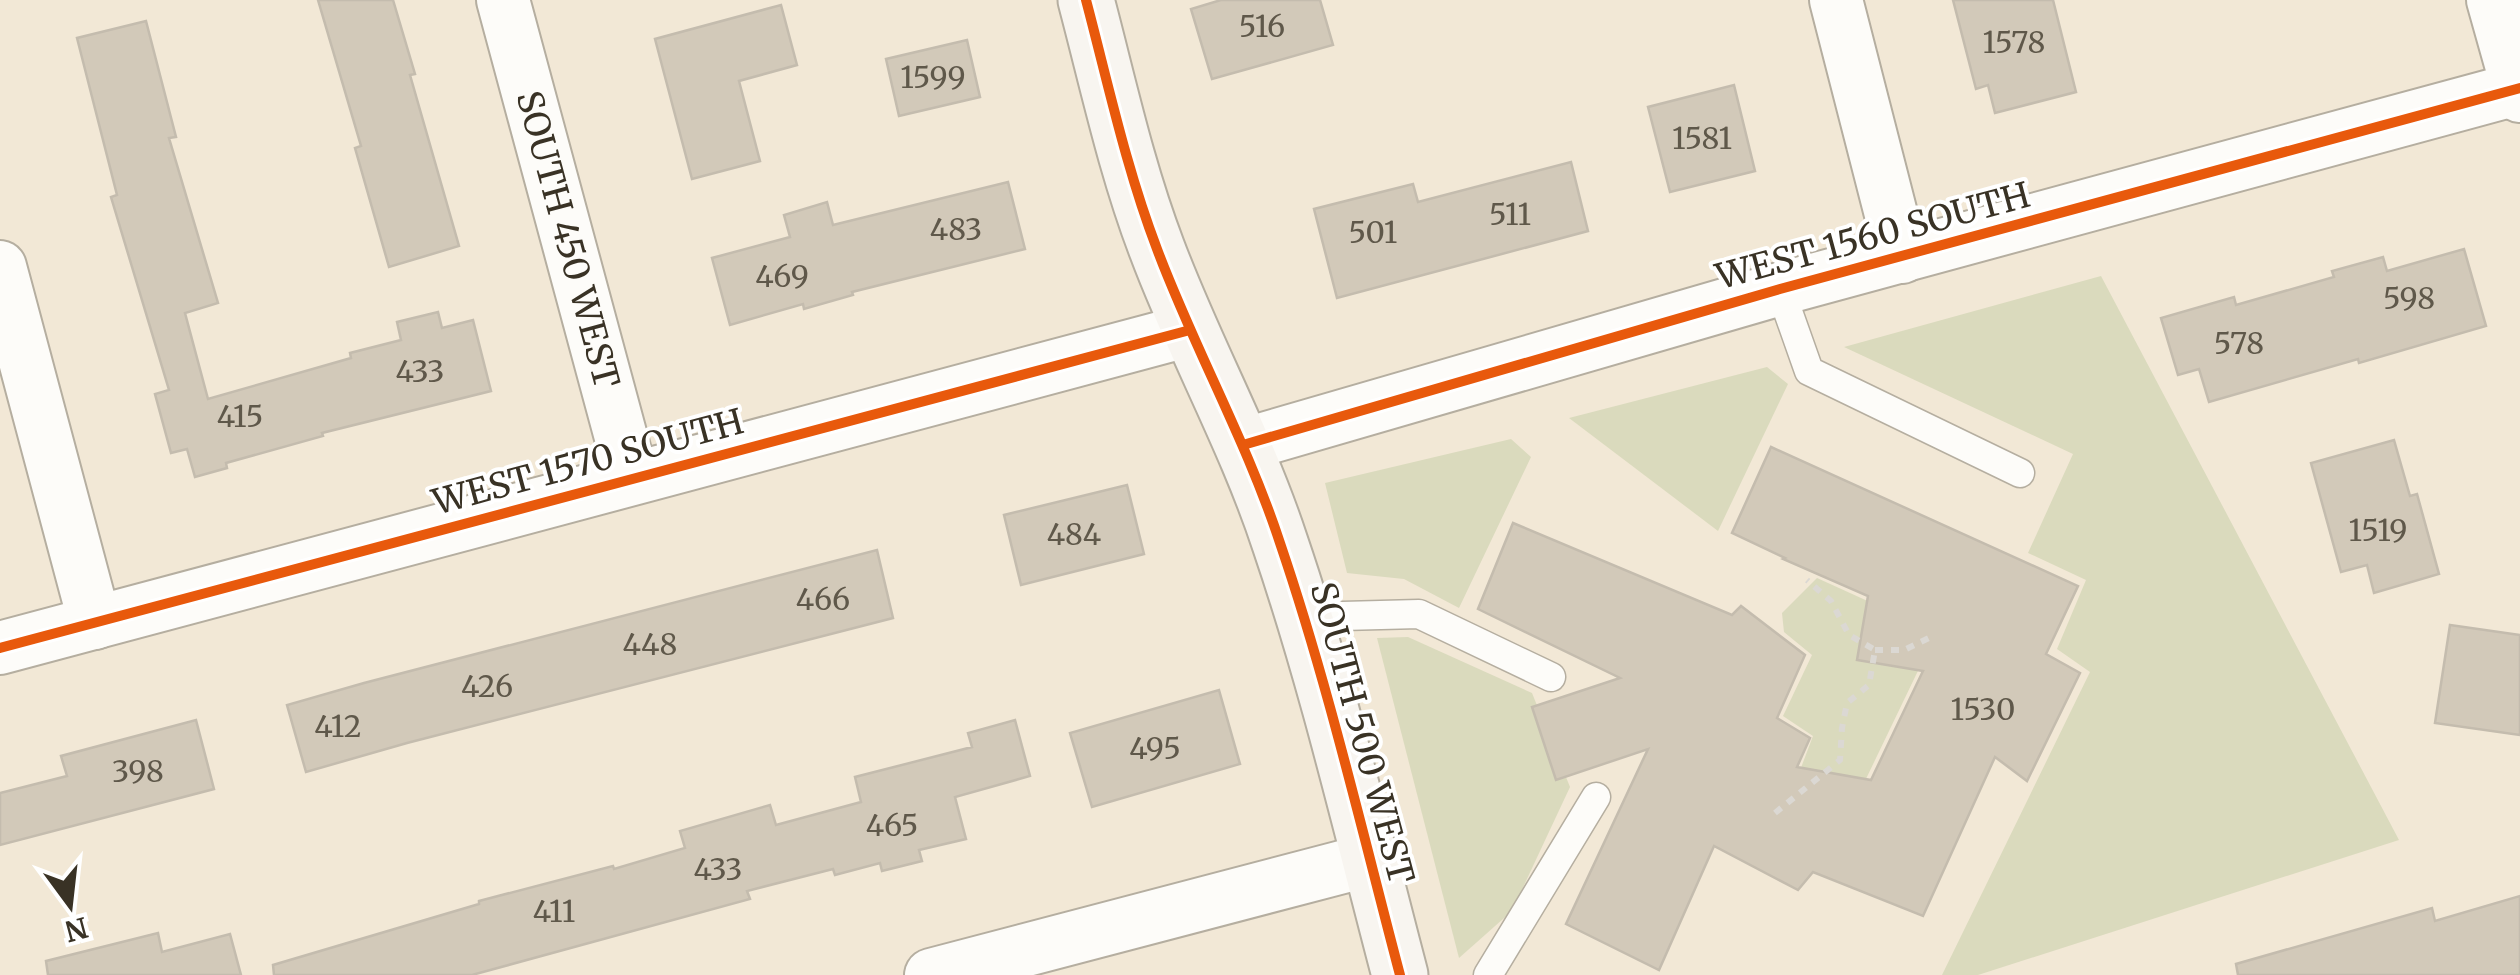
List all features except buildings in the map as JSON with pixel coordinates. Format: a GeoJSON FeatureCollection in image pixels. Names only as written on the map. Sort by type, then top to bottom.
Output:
{"type":"FeatureCollection","features":[{"type":"Feature","properties":{"kind":"main road","name":"SOUTH 500 WEST"},"geometry":{"type":"LineString","coordinates":[[1086,0],[1156,247],[1243,445],[1304,617],[1400,975]]}},
{"type":"Feature","properties":{"kind":"street","name":"SOUTH 450 WEST"},"geometry":{"type":"LineString","coordinates":[[502,0],[632,478]]}},
{"type":"Feature","properties":{"kind":"street"},"geometry":{"type":"LineString","coordinates":[[1836,0],[1902,257]]}},
{"type":"Feature","properties":{"kind":"street"},"geometry":{"type":"LineString","coordinates":[[2493,0],[2519,91]]}},
{"type":"Feature","properties":{"kind":"street","name":"WEST 1560 SOUTH"},"geometry":{"type":"LineString","coordinates":[[1243,445],[1780,290],[2519,91]]}},
{"type":"Feature","properties":{"kind":"street"},"geometry":{"type":"LineString","coordinates":[[0,267],[96,623]]}},
{"type":"Feature","properties":{"kind":"street","name":"WEST 1570 SOUTH"},"geometry":{"type":"LineString","coordinates":[[0,648],[1190,330]]}},
{"type":"Feature","properties":{"kind":"street"},"geometry":{"type":"LineString","coordinates":[[931,975],[1369,860]]}},
{"type":"Feature","properties":{"kind":"lane"},"geometry":{"type":"LineString","coordinates":[[1780,290],[1810,371],[2020,473]]}},
{"type":"Feature","properties":{"kind":"lane"},"geometry":{"type":"LineString","coordinates":[[1304,617],[1419,614],[1552,677]]}},
{"type":"Feature","properties":{"kind":"lane"},"geometry":{"type":"LineString","coordinates":[[1488,975],[1596,797]]}},
{"type":"Feature","properties":{"kind":"path"},"geometry":{"type":"LineString","coordinates":[[1807,580],[1832,601],[1849,635],[1875,650],[1904,650],[1929,638]]}},
{"type":"Feature","properties":{"kind":"path"},"geometry":{"type":"LineString","coordinates":[[1775,813],[1840,760],[1847,704],[1869,685],[1875,650]]}},
{"type":"Feature","properties":{"kind":"green space"},"geometry":{"type":"Polygon","coordinates":[[[2101,276],[2399,840],[1978,975],[1942,975],[2090,672],[2057,649],[2086,580],[2028,553],[2073,454],[1844,347],[2101,276]]]}},
{"type":"Feature","properties":{"kind":"green space"},"geometry":{"type":"Polygon","coordinates":[[[1767,367],[1788,384],[1718,531],[1569,418],[1767,367]]]}},
{"type":"Feature","properties":{"kind":"green space"},"geometry":{"type":"Polygon","coordinates":[[[1511,439],[1531,457],[1459,608],[1404,579],[1347,573],[1325,483],[1511,439]]]}},
{"type":"Feature","properties":{"kind":"green space"},"geometry":{"type":"Polygon","coordinates":[[[1817,578],[1916,623],[1928,650],[1838,837],[1785,810],[1813,736],[1783,716],[1812,655],[1784,632],[1782,613],[1817,578]]]}},
{"type":"Feature","properties":{"kind":"green space"},"geometry":{"type":"Polygon","coordinates":[[[1408,637],[1532,693],[1570,787],[1512,911],[1459,958],[1377,638],[1408,637]]]}},
{"type":"Feature","properties":{"kind":"cycle path"},"geometry":{"type":"LineString","coordinates":[[1086,0],[1146,218],[1267,505],[1297,596],[1400,975]]}},
{"type":"Feature","properties":{"kind":"cycle path"},"geometry":{"type":"LineString","coordinates":[[1243,445],[1780,289],[2520,88]]}},
{"type":"Feature","properties":{"kind":"cycle path"},"geometry":{"type":"LineString","coordinates":[[0,648],[1190,330]]}}]}
